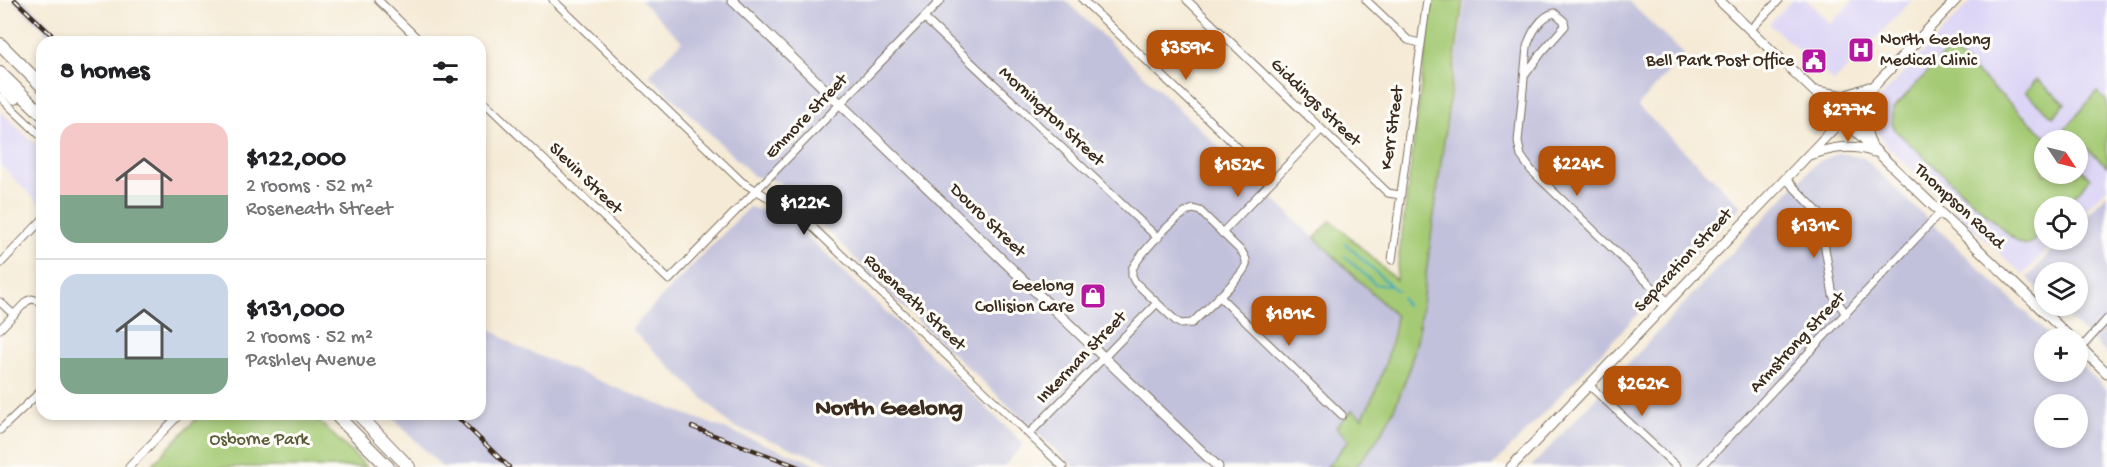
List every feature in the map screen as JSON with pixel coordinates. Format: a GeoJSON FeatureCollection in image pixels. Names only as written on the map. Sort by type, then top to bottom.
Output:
{"type":"FeatureCollection","features":[{"type":"Feature","properties":{"kind":"highway"},"geometry":{"type":"LineString","coordinates":[[0,44],[36,80]]}},
{"type":"Feature","properties":{"kind":"highway"},"geometry":{"type":"LineString","coordinates":[[0,73],[36,108]]}},
{"type":"Feature","properties":{"kind":"highway"},"geometry":{"type":"LineString","coordinates":[[0,85],[36,115]]}},
{"type":"Feature","properties":{"kind":"highway"},"geometry":{"type":"LineString","coordinates":[[341,420],[388,467]]}},
{"type":"Feature","properties":{"kind":"highway"},"geometry":{"type":"LineString","coordinates":[[364,420],[409,467]]}},
{"type":"Feature","properties":{"kind":"main road","name":"Douro Street"},"geometry":{"type":"LineString","coordinates":[[732,0],[1218,467]]}},
{"type":"Feature","properties":{"kind":"main road","name":"Thompson Road"},"geometry":{"type":"LineString","coordinates":[[1719,0],[2061,328]]}},
{"type":"Feature","properties":{"kind":"main road","name":"Separation Street"},"geometry":{"type":"LineString","coordinates":[[1511,467],[1956,0]]}},
{"type":"Feature","properties":{"kind":"main road"},"geometry":{"type":"LineString","coordinates":[[1814,91],[1845,96],[1875,85]]}},
{"type":"Feature","properties":{"kind":"main road"},"geometry":{"type":"LineString","coordinates":[[1875,85],[1863,114],[1866,132],[1876,151]]}},
{"type":"Feature","properties":{"kind":"main road"},"geometry":{"type":"LineString","coordinates":[[1807,156],[1845,146],[1876,151]]}},
{"type":"Feature","properties":{"kind":"main road"},"geometry":{"type":"LineString","coordinates":[[2088,355],[2107,373]]}},
{"type":"Feature","properties":{"kind":"street"},"geometry":{"type":"LineString","coordinates":[[378,0],[415,36]]}},
{"type":"Feature","properties":{"kind":"street","name":"Roseneath Street"},"geometry":{"type":"LineString","coordinates":[[553,0],[742,182],[803,218],[1063,467]]}},
{"type":"Feature","properties":{"kind":"street","name":"Enmore Street"},"geometry":{"type":"LineString","coordinates":[[669,280],[941,0]]}},
{"type":"Feature","properties":{"kind":"street"},"geometry":{"type":"LineString","coordinates":[[1083,0],[1272,180]]}},
{"type":"Feature","properties":{"kind":"street","name":"Giddings Street"},"geometry":{"type":"LineString","coordinates":[[1187,0],[1388,193],[1400,195]]}},
{"type":"Feature","properties":{"kind":"street"},"geometry":{"type":"LineString","coordinates":[[1366,0],[1408,40],[1420,43]]}},
{"type":"Feature","properties":{"kind":"street","name":"Kerr Street"},"geometry":{"type":"LineString","coordinates":[[1392,260],[1427,0]]}},
{"type":"Feature","properties":{"kind":"street"},"geometry":{"type":"LineString","coordinates":[[1750,30],[1779,0]]}},
{"type":"Feature","properties":{"kind":"street"},"geometry":{"type":"LineString","coordinates":[[1525,75],[1542,51],[1564,28],[1564,22],[1555,14],[1549,14],[1533,31],[1529,39],[1525,75],[1518,142],[1524,163],[1668,302]]}},
{"type":"Feature","properties":{"kind":"street","name":"Mornington Street"},"geometry":{"type":"LineString","coordinates":[[924,18],[1158,238]]}},
{"type":"Feature","properties":{"kind":"street"},"geometry":{"type":"LineString","coordinates":[[0,97],[36,131]]}},
{"type":"Feature","properties":{"kind":"street","name":"Slevin Street"},"geometry":{"type":"LineString","coordinates":[[486,104],[669,280]]}},
{"type":"Feature","properties":{"kind":"street"},"geometry":{"type":"LineString","coordinates":[[1222,233],[1321,130]]}},
{"type":"Feature","properties":{"kind":"street"},"geometry":{"type":"LineString","coordinates":[[1786,179],[1819,213],[1833,295],[1846,314]]}},
{"type":"Feature","properties":{"kind":"street"},"geometry":{"type":"LineString","coordinates":[[1193,208],[1200,211],[1222,233],[1242,252],[1246,258],[1246,264],[1243,271],[1192,323],[1186,325],[1176,321],[1135,282],[1132,276],[1136,263],[1186,211],[1193,208]]}},
{"type":"Feature","properties":{"kind":"street","name":"Armstrong Street"},"geometry":{"type":"LineString","coordinates":[[1701,467],[1940,213]]}},
{"type":"Feature","properties":{"kind":"street"},"geometry":{"type":"LineString","coordinates":[[0,264],[36,226]]}},
{"type":"Feature","properties":{"kind":"street"},"geometry":{"type":"LineString","coordinates":[[1219,296],[1342,415]]}},
{"type":"Feature","properties":{"kind":"street"},"geometry":{"type":"LineString","coordinates":[[0,329],[27,301],[36,300]]}},
{"type":"Feature","properties":{"kind":"street"},"geometry":{"type":"LineString","coordinates":[[0,302],[14,315]]}},
{"type":"Feature","properties":{"kind":"street","name":"Inkerman Street"},"geometry":{"type":"LineString","coordinates":[[1029,434],[1157,303]]}},
{"type":"Feature","properties":{"kind":"street"},"geometry":{"type":"LineString","coordinates":[[2088,337],[2107,319]]}},
{"type":"Feature","properties":{"kind":"street"},"geometry":{"type":"LineString","coordinates":[[1590,386],[1677,467]]}},
{"type":"Feature","properties":{"kind":"street"},"geometry":{"type":"LineString","coordinates":[[0,430],[36,396]]}},
{"type":"Feature","properties":{"kind":"street"},"geometry":{"type":"LineString","coordinates":[[129,467],[174,420]]}},
{"type":"Feature","properties":{"kind":"shaded area"},"geometry":{"type":"Polygon","coordinates":[[[13,0],[24,0],[63,36],[51,36],[13,0]]]}},
{"type":"Feature","properties":{"kind":"shaded area"},"geometry":{"type":"Polygon","coordinates":[[[640,0],[1065,0],[1396,316],[1383,372],[1362,419],[1336,427],[1349,439],[1327,467],[1074,467],[901,305],[780,182],[754,176],[649,75],[682,41],[640,0]]]}},
{"type":"Feature","properties":{"kind":"shaded area"},"geometry":{"type":"Polygon","coordinates":[[[1465,0],[1627,0],[1684,54],[1638,106],[1741,206],[1492,467],[1355,467],[1366,456],[1394,410],[1403,390],[1417,341],[1465,0]]]}},
{"type":"Feature","properties":{"kind":"shaded area"},"geometry":{"type":"Polygon","coordinates":[[[1792,0],[1807,0],[1830,24],[1854,0],[1912,0],[1834,82],[1769,24],[1792,0]]]}},
{"type":"Feature","properties":{"kind":"shaded area"},"geometry":{"type":"Polygon","coordinates":[[[1973,0],[2107,0],[2107,187],[2088,207],[2088,196],[2034,196],[2034,250],[2047,250],[2023,275],[1885,144],[1873,123],[1872,113],[1879,99],[1973,0]]]}},
{"type":"Feature","properties":{"kind":"shaded area"},"geometry":{"type":"Polygon","coordinates":[[[0,111],[36,145],[36,200],[0,165],[0,111]]]}},
{"type":"Feature","properties":{"kind":"shaded area"},"geometry":{"type":"Polygon","coordinates":[[[1839,153],[1864,158],[2042,328],[2034,328],[2034,382],[2088,382],[2088,372],[2107,390],[2107,467],[1531,467],[1816,163],[1839,153]]]}},
{"type":"Feature","properties":{"kind":"shaded area"},"geometry":{"type":"Polygon","coordinates":[[[2107,194],[2107,354],[2088,336],[2088,328],[2079,328],[2067,316],[2088,316],[2088,262],[2042,262],[2054,250],[2088,250],[2088,214],[2107,194]]]}},
{"type":"Feature","properties":{"kind":"shaded area"},"geometry":{"type":"Polygon","coordinates":[[[749,207],[787,217],[1024,444],[1003,467],[842,467],[732,426],[631,329],[749,207]]]}},
{"type":"Feature","properties":{"kind":"shaded area"},"geometry":{"type":"Polygon","coordinates":[[[2034,271],[2034,285],[2027,278],[2034,271]]]}},
{"type":"Feature","properties":{"kind":"shaded area"},"geometry":{"type":"Polygon","coordinates":[[[486,326],[516,346],[624,391],[825,467],[442,467],[395,420],[486,420],[486,326]]]}},
{"type":"Feature","properties":{"kind":"green space"},"geometry":{"type":"Polygon","coordinates":[[[1432,0],[1463,0],[1417,341],[1394,408],[1367,453],[1355,467],[1327,467],[1349,440],[1336,427],[1353,410],[1362,418],[1374,394],[1388,356],[1396,316],[1315,238],[1331,220],[1396,280],[1432,0]]]}},
{"type":"Feature","properties":{"kind":"green space"},"geometry":{"type":"Polygon","coordinates":[[[1950,48],[2039,130],[2034,130],[2034,184],[2085,184],[2074,196],[2034,196],[2034,240],[2025,245],[2017,242],[1896,131],[1892,117],[1894,108],[1950,48]]]}},
{"type":"Feature","properties":{"kind":"green space"},"geometry":{"type":"Polygon","coordinates":[[[2037,79],[2065,103],[2053,117],[2025,92],[2037,79]]]}},
{"type":"Feature","properties":{"kind":"green space"},"geometry":{"type":"Polygon","coordinates":[[[2097,92],[2107,101],[2107,166],[2088,149],[2088,130],[2065,129],[2097,92]]]}},
{"type":"Feature","properties":{"kind":"green space","name":"Osborne Park"},"geometry":{"type":"Polygon","coordinates":[[[195,420],[317,420],[367,467],[150,467],[195,420]]]}},
{"type":"Feature","properties":{"kind":"waterway"},"geometry":{"type":"LineString","coordinates":[[1345,243],[1391,286]]}},
{"type":"Feature","properties":{"kind":"waterway"},"geometry":{"type":"LineString","coordinates":[[1344,256],[1375,284],[1391,286],[1398,291]]}},
{"type":"Feature","properties":{"kind":"waterway"},"geometry":{"type":"LineString","coordinates":[[1402,298],[1406,306]]}},
{"type":"Feature","properties":{"kind":"railway"},"geometry":{"type":"LineString","coordinates":[[15,0],[53,36]]}},
{"type":"Feature","properties":{"kind":"railway"},"geometry":{"type":"LineString","coordinates":[[460,420],[509,467]]}},
{"type":"Feature","properties":{"kind":"railway"},"geometry":{"type":"LineString","coordinates":[[692,427],[799,467]]}},
{"type":"Feature","properties":{"kind":"place","name":"North Geelong Medical Clinic"},"geometry":{"type":"Point","coordinates":[1861,50]}},
{"type":"Feature","properties":{"kind":"place","name":"Bell Park Post Office"},"geometry":{"type":"Point","coordinates":[1814,61]}},
{"type":"Feature","properties":{"kind":"place","name":"Geelong Collision Care"},"geometry":{"type":"Point","coordinates":[1093,296]}},
{"type":"Feature","properties":{"kind":"district","name":"North Geelong"},"geometry":{"type":"Point","coordinates":[889,409]}}]}
